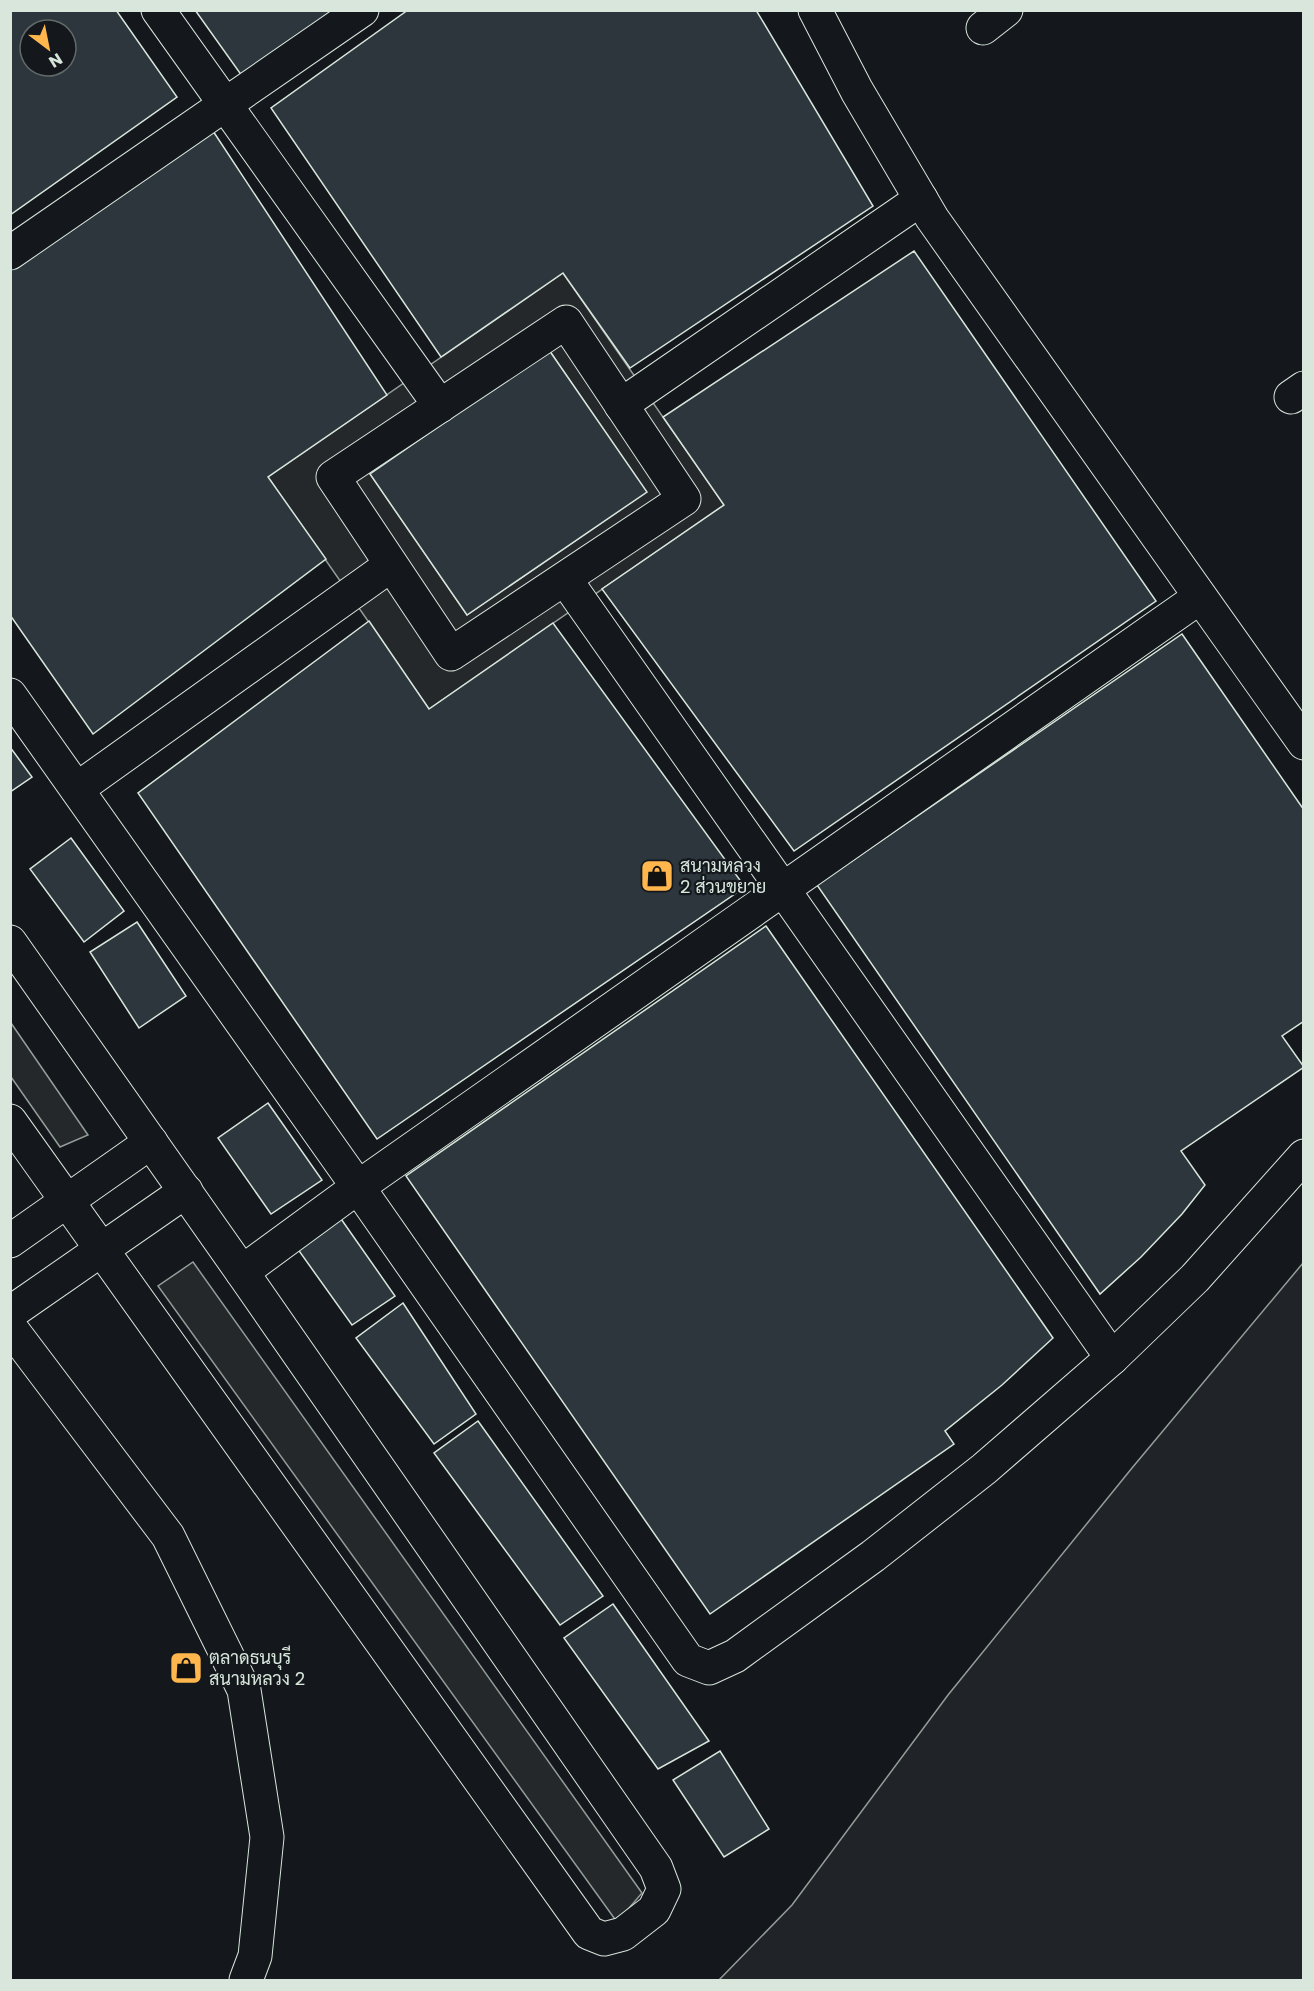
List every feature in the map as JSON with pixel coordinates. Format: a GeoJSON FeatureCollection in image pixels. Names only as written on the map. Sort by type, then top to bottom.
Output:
{"type":"FeatureCollection","features":[{"type":"Feature","properties":{"kind":"street"},"geometry":{"type":"LineString","coordinates":[[158,10],[440,406]]}},
{"type":"Feature","properties":{"kind":"street"},"geometry":{"type":"LineString","coordinates":[[10,253],[362,10]]}},
{"type":"Feature","properties":{"kind":"street"},"geometry":{"type":"LineString","coordinates":[[815,10],[857,91],[932,218],[1304,743]]}},
{"type":"Feature","properties":{"kind":"street"},"geometry":{"type":"LineString","coordinates":[[621,405],[921,199]]}},
{"type":"Feature","properties":{"kind":"street"},"geometry":{"type":"LineString","coordinates":[[566,322],[684,499],[451,654],[333,477],[440,406],[566,322]]}},
{"type":"Feature","properties":{"kind":"street"},"geometry":{"type":"LineString","coordinates":[[77,789],[391,565]]}},
{"type":"Feature","properties":{"kind":"street"},"geometry":{"type":"LineString","coordinates":[[565,579],[1112,1358]]}},
{"type":"Feature","properties":{"kind":"street"},"geometry":{"type":"LineString","coordinates":[[242,1272],[358,1186],[1200,597]]}},
{"type":"Feature","properties":{"kind":"street"},"geometry":{"type":"LineString","coordinates":[[10,695],[358,1186],[688,1660],[709,1668],[735,1656],[873,1556],[984,1469],[1112,1358],[1195,1278],[1304,1156]]}},
{"type":"Feature","properties":{"kind":"street"},"geometry":{"type":"LineString","coordinates":[[10,942],[186,1191],[656,1868],[664,1889],[654,1910],[623,1934],[604,1939],[589,1933],[10,1121]]}},
{"type":"Feature","properties":{"kind":"street"},"geometry":{"type":"LineString","coordinates":[[10,1241],[151,1142]]}},
{"type":"Feature","properties":{"kind":"street"},"geometry":{"type":"LineString","coordinates":[[10,1313],[186,1191]]}},
{"type":"Feature","properties":{"kind":"street"},"geometry":{"type":"LineString","coordinates":[[10,1327],[168,1536],[244,1690],[267,1837],[255,1956],[246,1980]]}},
{"type":"Feature","properties":{"kind":"shaded area"},"geometry":{"type":"Polygon","coordinates":[[[563,273],[724,505],[429,709],[268,477],[563,273]],[[549,350],[370,474],[467,615],[646,492],[549,350]]]}},
{"type":"Feature","properties":{"kind":"shaded area"},"geometry":{"type":"Polygon","coordinates":[[[11,1023],[88,1135],[60,1147],[11,1077],[11,1023]]]}},
{"type":"Feature","properties":{"kind":"shaded area"},"geometry":{"type":"Polygon","coordinates":[[[193,1262],[642,1893],[617,1922],[158,1286],[193,1262]]]}},
{"type":"Feature","properties":{"kind":"shaded area"},"geometry":{"type":"Polygon","coordinates":[[[1303,1263],[1303,1980],[719,1980],[792,1905],[948,1695],[1132,1468],[1303,1263]]]}},
{"type":"Feature","properties":{"kind":"building"},"geometry":{"type":"Polygon","coordinates":[[[10,10],[116,10],[177,97],[10,215],[10,10]]]}},
{"type":"Feature","properties":{"kind":"building"},"geometry":{"type":"Polygon","coordinates":[[[195,10],[333,10],[242,76],[195,10]]]}},
{"type":"Feature","properties":{"kind":"building"},"geometry":{"type":"Polygon","coordinates":[[[408,10],[756,10],[873,206],[630,368],[563,273],[441,357],[271,108],[408,10]]]}},
{"type":"Feature","properties":{"kind":"building"},"geometry":{"type":"Polygon","coordinates":[[[213,131],[387,395],[268,477],[326,559],[93,734],[10,615],[10,271],[213,131]]]}},
{"type":"Feature","properties":{"kind":"building"},"geometry":{"type":"Polygon","coordinates":[[[914,251],[1156,601],[794,851],[602,589],[724,505],[663,417],[914,251]]]}},
{"type":"Feature","properties":{"kind":"building"},"geometry":{"type":"Polygon","coordinates":[[[549,350],[647,492],[467,615],[370,474],[549,350]]]}},
{"type":"Feature","properties":{"kind":"building"},"geometry":{"type":"Polygon","coordinates":[[[369,621],[429,709],[553,623],[745,887],[377,1139],[138,793],[369,621]]]}},
{"type":"Feature","properties":{"kind":"building"},"geometry":{"type":"Polygon","coordinates":[[[1182,634],[1304,810],[1304,1021],[1282,1036],[1304,1067],[1181,1151],[1205,1185],[1182,1214],[1141,1257],[1100,1294],[817,885],[1182,634]]]}},
{"type":"Feature","properties":{"kind":"building"},"geometry":{"type":"Polygon","coordinates":[[[10,747],[32,777],[10,792],[10,747]]]}},
{"type":"Feature","properties":{"kind":"building"},"geometry":{"type":"Polygon","coordinates":[[[71,838],[124,911],[84,942],[30,869],[71,838]]]}},
{"type":"Feature","properties":{"kind":"building"},"geometry":{"type":"Polygon","coordinates":[[[137,922],[186,996],[139,1028],[90,952],[137,922]]]}},
{"type":"Feature","properties":{"kind":"building"},"geometry":{"type":"Polygon","coordinates":[[[766,926],[1053,1338],[1002,1385],[945,1431],[954,1444],[710,1614],[406,1176],[766,926]]]}},
{"type":"Feature","properties":{"kind":"building"},"geometry":{"type":"Polygon","coordinates":[[[268,1103],[322,1180],[271,1214],[218,1138],[268,1103]]]}},
{"type":"Feature","properties":{"kind":"building"},"geometry":{"type":"Polygon","coordinates":[[[339,1216],[395,1296],[352,1325],[297,1248],[339,1216]]]}},
{"type":"Feature","properties":{"kind":"building"},"geometry":{"type":"Polygon","coordinates":[[[403,1303],[476,1414],[434,1444],[356,1338],[403,1303]]]}},
{"type":"Feature","properties":{"kind":"building"},"geometry":{"type":"Polygon","coordinates":[[[478,1421],[603,1596],[560,1625],[434,1453],[478,1421]]]}},
{"type":"Feature","properties":{"kind":"building"},"geometry":{"type":"Polygon","coordinates":[[[613,1604],[709,1741],[658,1769],[564,1638],[613,1604]]]}},
{"type":"Feature","properties":{"kind":"building"},"geometry":{"type":"Polygon","coordinates":[[[720,1751],[769,1829],[724,1857],[673,1780],[720,1751]]]}},
{"type":"Feature","properties":{"kind":"place","name":"สนามหลวง 2 ส่วนขยาย"},"geometry":{"type":"Point","coordinates":[657,876]}},
{"type":"Feature","properties":{"kind":"place","name":"ตลาดธนบุรี สนามหลวง 2"},"geometry":{"type":"Point","coordinates":[186,1668]}}]}
